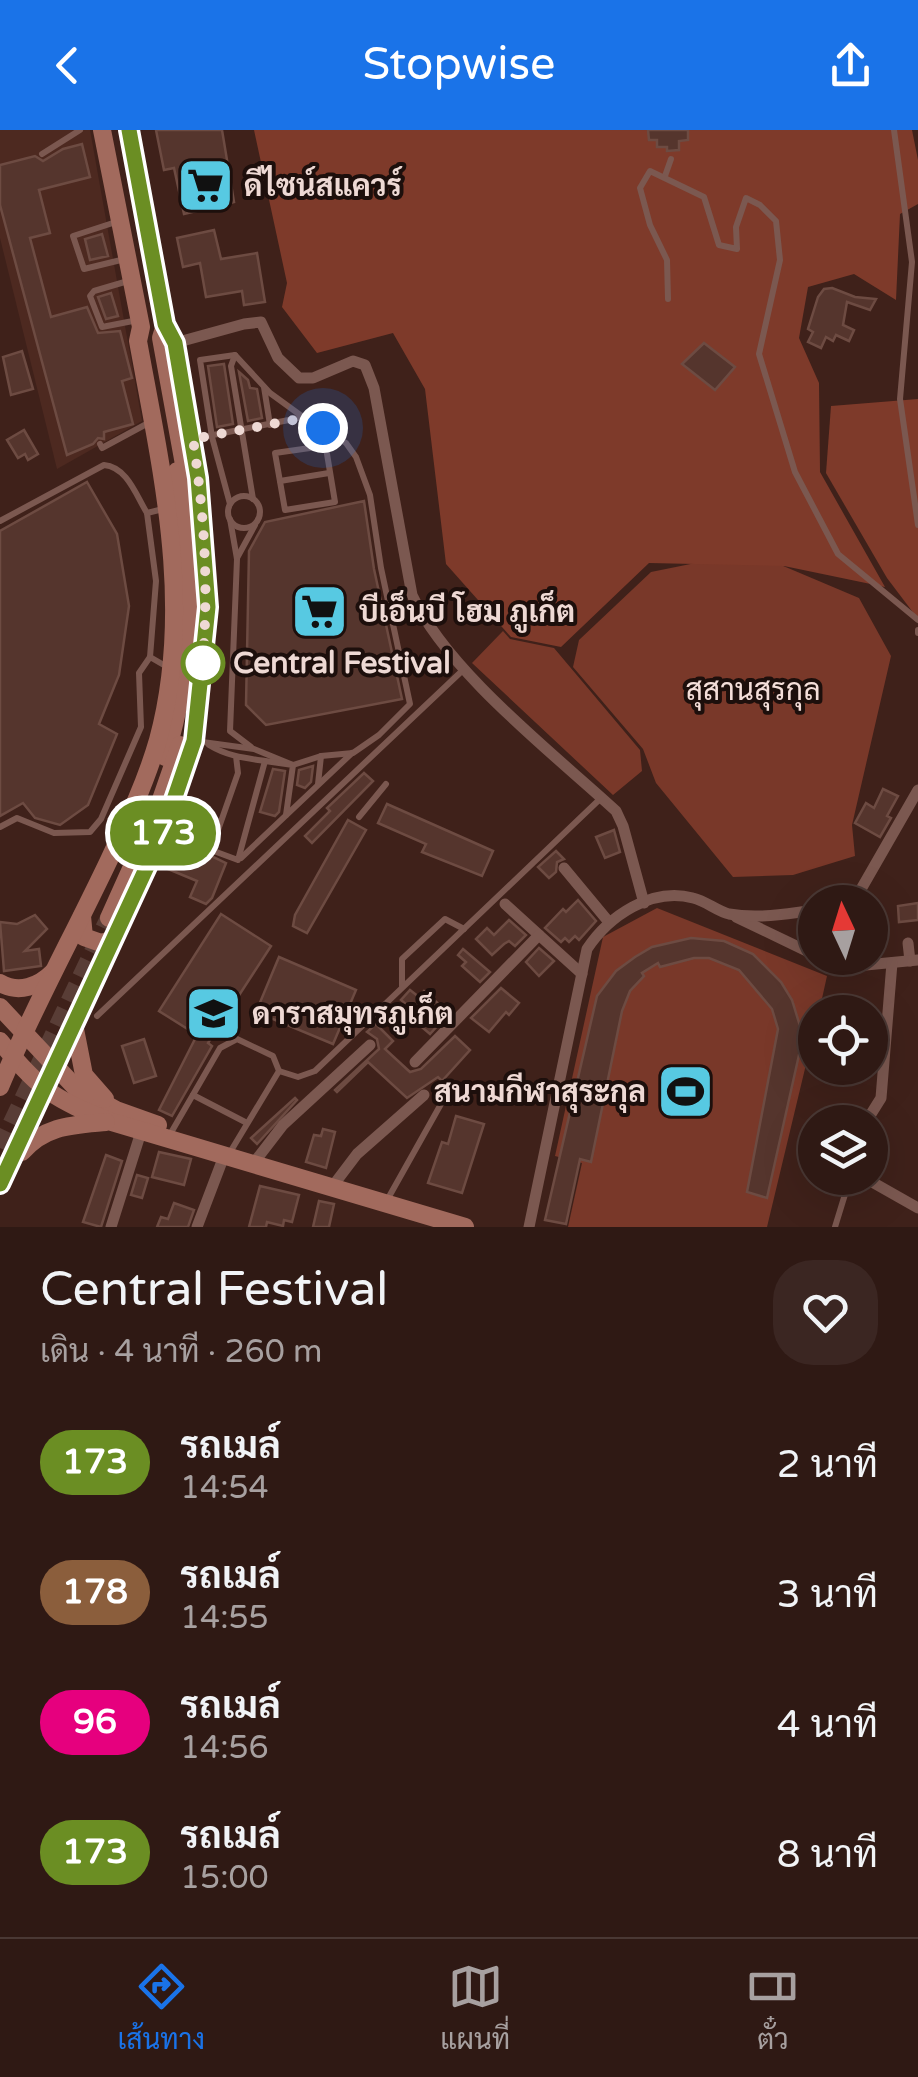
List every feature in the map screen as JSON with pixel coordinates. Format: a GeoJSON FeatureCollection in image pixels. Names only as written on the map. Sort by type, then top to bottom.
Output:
{"type":"FeatureCollection","features":[{"type":"Feature","properties":{"kind":"main road"},"geometry":{"type":"LineString","coordinates":[[0,983],[9,988],[33,986],[51,975],[70,942],[97,916],[158,779],[173,732],[186,649],[189,602],[185,522],[150,340],[140,323],[130,280],[102,130]]}},
{"type":"Feature","properties":{"kind":"main road"},"geometry":{"type":"LineString","coordinates":[[4,1176],[163,832],[199,742],[208,607],[193,439],[175,343],[165,324],[129,130]]}},
{"type":"Feature","properties":{"kind":"main road"},"geometry":{"type":"LineString","coordinates":[[97,916],[158,740],[174,637],[169,508],[138,341],[140,323]]}},
{"type":"Feature","properties":{"kind":"main road"},"geometry":{"type":"LineString","coordinates":[[112,940],[101,942],[84,937],[170,774],[184,736],[194,676],[199,616],[192,514],[161,338],[165,324]]}},
{"type":"Feature","properties":{"kind":"main road"},"geometry":{"type":"LineString","coordinates":[[0,1087],[70,942]]}},
{"type":"Feature","properties":{"kind":"main road"},"geometry":{"type":"LineString","coordinates":[[0,1007],[52,1067],[114,1116],[142,1132],[465,1227]]}},
{"type":"Feature","properties":{"kind":"main road"},"geometry":{"type":"LineString","coordinates":[[74,1024],[84,1075],[114,1116]]}},
{"type":"Feature","properties":{"kind":"main road"},"geometry":{"type":"LineString","coordinates":[[0,1041],[43,1090],[114,1116],[172,1130],[236,1159]]}},
{"type":"Feature","properties":{"kind":"main road"},"geometry":{"type":"LineString","coordinates":[[4,1176],[32,1139],[49,1130],[114,1116]]}},
{"type":"Feature","properties":{"kind":"street"},"geometry":{"type":"LineString","coordinates":[[175,343],[260,322],[278,358],[298,378],[313,378],[353,361],[365,365],[374,388],[412,595],[418,608],[464,669],[616,811],[624,826],[644,903]]}},
{"type":"Feature","properties":{"kind":"street"},"geometry":{"type":"LineString","coordinates":[[864,885],[918,790]]}},
{"type":"Feature","properties":{"kind":"street"},"geometry":{"type":"LineString","coordinates":[[564,868],[608,921]]}},
{"type":"Feature","properties":{"kind":"street"},"geometry":{"type":"LineString","coordinates":[[529,1227],[588,949],[608,921],[656,898],[692,897],[798,941]]}},
{"type":"Feature","properties":{"kind":"street"},"geometry":{"type":"LineString","coordinates":[[505,904],[582,974]]}},
{"type":"Feature","properties":{"kind":"street"},"geometry":{"type":"LineString","coordinates":[[760,922],[798,914]]}},
{"type":"Feature","properties":{"kind":"street"},"geometry":{"type":"LineString","coordinates":[[415,1062],[539,935]]}},
{"type":"Feature","properties":{"kind":"street"},"geometry":{"type":"LineString","coordinates":[[888,962],[914,960],[908,943]]}},
{"type":"Feature","properties":{"kind":"street"},"geometry":{"type":"LineString","coordinates":[[877,1105],[881,1098],[892,962]]}},
{"type":"Feature","properties":{"kind":"street"},"geometry":{"type":"LineString","coordinates":[[198,1227],[236,1159],[283,1125],[370,1045]]}},
{"type":"Feature","properties":{"kind":"street"},"geometry":{"type":"LineString","coordinates":[[332,1188],[357,1154],[424,1094]]}},
{"type":"Feature","properties":{"kind":"street"},"geometry":{"type":"LineString","coordinates":[[111,1227],[142,1132]]}},
{"type":"Feature","properties":{"kind":"street"},"geometry":{"type":"LineString","coordinates":[[888,1191],[918,1208]]}},
{"type":"Feature","properties":{"kind":"lane"},"geometry":{"type":"LineString","coordinates":[[42,154],[80,130]]}},
{"type":"Feature","properties":{"kind":"lane"},"geometry":{"type":"LineString","coordinates":[[894,130],[912,262],[900,399],[918,526]]}},
{"type":"Feature","properties":{"kind":"lane"},"geometry":{"type":"LineString","coordinates":[[665,176],[671,159]]}},
{"type":"Feature","properties":{"kind":"lane"},"geometry":{"type":"LineString","coordinates":[[668,298],[667,260],[650,225],[640,188],[650,171],[704,196],[720,245],[737,249],[736,227],[746,198],[776,221],[780,260],[759,354],[795,472],[838,554],[918,620]]}},
{"type":"Feature","properties":{"kind":"lane"},"geometry":{"type":"LineString","coordinates":[[119,220],[73,236],[84,269],[127,259]]}},
{"type":"Feature","properties":{"kind":"lane"},"geometry":{"type":"LineString","coordinates":[[130,280],[94,291],[90,296],[102,327],[140,323]]}},
{"type":"Feature","properties":{"kind":"lane"},"geometry":{"type":"LineString","coordinates":[[235,354],[264,387],[346,444],[356,456],[370,495],[410,704],[238,860]]}},
{"type":"Feature","properties":{"kind":"lane"},"geometry":{"type":"LineString","coordinates":[[235,354],[231,366],[254,498],[260,512],[237,559]]}},
{"type":"Feature","properties":{"kind":"lane"},"geometry":{"type":"LineString","coordinates":[[235,354],[200,360],[212,437],[230,504],[237,559],[230,731],[254,749],[293,765]]}},
{"type":"Feature","properties":{"kind":"lane"},"geometry":{"type":"LineString","coordinates":[[264,387],[270,426]]}},
{"type":"Feature","properties":{"kind":"lane"},"geometry":{"type":"LineString","coordinates":[[193,439],[304,418]]}},
{"type":"Feature","properties":{"kind":"lane"},"geometry":{"type":"LineString","coordinates":[[100,444],[102,448],[153,420]]}},
{"type":"Feature","properties":{"kind":"lane"},"geometry":{"type":"LineString","coordinates":[[323,428],[335,502],[285,510],[275,453],[324,446]]}},
{"type":"Feature","properties":{"kind":"lane"},"geometry":{"type":"LineString","coordinates":[[0,521],[104,464],[114,466],[125,476],[148,514],[156,581],[150,657],[138,673],[140,727],[101,819],[90,832],[54,833],[17,818],[0,827]]}},
{"type":"Feature","properties":{"kind":"lane"},"geometry":{"type":"LineString","coordinates":[[280,481],[329,473]]}},
{"type":"Feature","properties":{"kind":"lane"},"geometry":{"type":"LineString","coordinates":[[230,504],[238,497],[254,498]]}},
{"type":"Feature","properties":{"kind":"lane"},"geometry":{"type":"LineString","coordinates":[[148,514],[169,508]]}},
{"type":"Feature","properties":{"kind":"lane"},"geometry":{"type":"LineString","coordinates":[[230,519],[243,528],[257,522]]}},
{"type":"Feature","properties":{"kind":"lane"},"geometry":{"type":"LineString","coordinates":[[150,657],[170,669]]}},
{"type":"Feature","properties":{"kind":"lane"},"geometry":{"type":"LineString","coordinates":[[97,1016],[464,669]]}},
{"type":"Feature","properties":{"kind":"lane"},"geometry":{"type":"LineString","coordinates":[[199,742],[224,754],[293,765],[353,752]]}},
{"type":"Feature","properties":{"kind":"lane"},"geometry":{"type":"LineString","coordinates":[[199,742],[254,749]]}},
{"type":"Feature","properties":{"kind":"lane"},"geometry":{"type":"LineString","coordinates":[[236,756],[238,774],[211,850],[238,860]]}},
{"type":"Feature","properties":{"kind":"lane"},"geometry":{"type":"LineString","coordinates":[[318,784],[321,756]]}},
{"type":"Feature","properties":{"kind":"lane"},"geometry":{"type":"LineString","coordinates":[[238,860],[264,762]]}},
{"type":"Feature","properties":{"kind":"lane"},"geometry":{"type":"LineString","coordinates":[[286,818],[293,765]]}},
{"type":"Feature","properties":{"kind":"lane"},"geometry":{"type":"LineString","coordinates":[[359,817],[386,784]]}},
{"type":"Feature","properties":{"kind":"lane"},"geometry":{"type":"LineString","coordinates":[[172,1130],[220,1048],[232,1040],[273,1056],[279,1070],[298,1077],[313,1072],[602,798]]}},
{"type":"Feature","properties":{"kind":"lane"},"geometry":{"type":"LineString","coordinates":[[403,987],[402,958],[445,919],[464,928]]}},
{"type":"Feature","properties":{"kind":"lane"},"geometry":{"type":"LineString","coordinates":[[236,1159],[247,1123],[279,1070]]}},
{"type":"Feature","properties":{"kind":"lane"},"geometry":{"type":"LineString","coordinates":[[192,1095],[247,1123]]}},
{"type":"Feature","properties":{"kind":"lane"},"geometry":{"type":"LineString","coordinates":[[386,1204],[441,1104]]}},
{"type":"Feature","properties":{"kind":"lane"},"geometry":{"type":"LineString","coordinates":[[835,1227],[845,1195]]}},
{"type":"Feature","properties":{"kind":"shaded area"},"geometry":{"type":"Polygon","coordinates":[[[0,130],[90,130],[142,421],[57,469],[0,238],[0,130]]]}},
{"type":"Feature","properties":{"kind":"shaded area"},"geometry":{"type":"Polygon","coordinates":[[[254,130],[912,130],[918,160],[918,204],[900,214],[896,300],[854,274],[808,287],[799,338],[819,383],[820,472],[885,587],[784,566],[649,563],[561,647],[511,637],[446,564],[425,389],[393,333],[317,353],[282,307],[287,283],[254,130]]]}},
{"type":"Feature","properties":{"kind":"shaded area"},"geometry":{"type":"Polygon","coordinates":[[[918,399],[918,619],[887,578],[826,473],[831,406],[918,399]]]}},
{"type":"Feature","properties":{"kind":"green space","name":"สุสานสุรกุล"},"geometry":{"type":"Polygon","coordinates":[[[750,552],[859,598],[891,656],[852,825],[855,856],[793,875],[733,877],[656,783],[643,749],[573,667],[579,640],[651,572],[750,552]]]}},
{"type":"Feature","properties":{"kind":"green space"},"geometry":{"type":"Polygon","coordinates":[[[503,631],[510,639],[554,648],[640,750],[642,771],[613,795],[472,663],[503,631]]]}},
{"type":"Feature","properties":{"kind":"green space","name":"สนามกีฬาสุระกุล"},"geometry":{"type":"Polygon","coordinates":[[[657,908],[798,964],[798,975],[827,976],[823,995],[798,995],[798,1085],[801,1085],[767,1227],[568,1227],[582,1163],[555,1156],[603,937],[657,908]]]}},
{"type":"Feature","properties":{"kind":"building","name":"ดีไซน์สแควร์"},"geometry":{"type":"Polygon","coordinates":[[[156,130],[222,130],[234,202],[184,214],[174,168],[164,170],[156,130]]]}},
{"type":"Feature","properties":{"kind":"building"},"geometry":{"type":"Polygon","coordinates":[[[648,130],[688,130],[688,140],[679,141],[679,150],[667,151],[667,147],[657,147],[657,140],[649,140],[648,130]]]}},
{"type":"Feature","properties":{"kind":"building"},"geometry":{"type":"Polygon","coordinates":[[[82,144],[90,177],[39,190],[50,233],[30,238],[51,317],[87,307],[98,333],[120,331],[132,378],[122,381],[133,424],[104,432],[104,439],[98,438],[67,455],[0,205],[0,165],[35,156],[43,161],[63,149],[82,144]]]}},
{"type":"Feature","properties":{"kind":"building"},"geometry":{"type":"Polygon","coordinates":[[[214,230],[221,259],[257,253],[265,302],[244,305],[242,291],[206,297],[200,263],[183,267],[177,238],[214,230]]]}},
{"type":"Feature","properties":{"kind":"building"},"geometry":{"type":"Polygon","coordinates":[[[102,234],[108,256],[90,260],[85,239],[102,234]]]}},
{"type":"Feature","properties":{"kind":"building"},"geometry":{"type":"Polygon","coordinates":[[[824,289],[855,297],[876,299],[870,310],[847,302],[843,325],[854,330],[849,341],[836,335],[833,341],[826,337],[821,348],[808,342],[813,332],[808,329],[818,297],[824,289]]]}},
{"type":"Feature","properties":{"kind":"building"},"geometry":{"type":"Polygon","coordinates":[[[111,293],[118,316],[106,319],[98,297],[111,293]]]}},
{"type":"Feature","properties":{"kind":"building"},"geometry":{"type":"Polygon","coordinates":[[[704,343],[735,367],[715,390],[682,364],[704,343]]]}},
{"type":"Feature","properties":{"kind":"building"},"geometry":{"type":"Polygon","coordinates":[[[22,351],[33,389],[11,395],[3,357],[22,351]]]}},
{"type":"Feature","properties":{"kind":"building"},"geometry":{"type":"Polygon","coordinates":[[[224,364],[233,424],[217,427],[208,366],[224,364]]]}},
{"type":"Feature","properties":{"kind":"building"},"geometry":{"type":"Polygon","coordinates":[[[239,372],[250,388],[257,389],[262,418],[248,421],[239,372]]]}},
{"type":"Feature","properties":{"kind":"building"},"geometry":{"type":"Polygon","coordinates":[[[24,430],[38,454],[28,460],[25,454],[18,458],[7,440],[24,430]]]}},
{"type":"Feature","properties":{"kind":"building"},"geometry":{"type":"Polygon","coordinates":[[[87,482],[117,534],[129,606],[119,675],[99,724],[117,734],[88,805],[60,825],[35,818],[23,803],[0,816],[0,531],[87,482]]]}},
{"type":"Feature","properties":{"kind":"building","name":"บีเอ็นบี โฮม ภูเก็ต"},"geometry":{"type":"Polygon","coordinates":[[[364,501],[402,699],[266,725],[246,705],[249,551],[265,522],[364,501]]]}},
{"type":"Feature","properties":{"kind":"building"},"geometry":{"type":"Polygon","coordinates":[[[313,766],[311,782],[305,788],[297,785],[299,770],[313,766]]]}},
{"type":"Feature","properties":{"kind":"building"},"geometry":{"type":"Polygon","coordinates":[[[273,769],[285,771],[279,812],[275,816],[260,812],[273,769]]]}},
{"type":"Feature","properties":{"kind":"building"},"geometry":{"type":"Polygon","coordinates":[[[364,773],[373,781],[312,843],[305,836],[330,811],[327,808],[364,773]]]}},
{"type":"Feature","properties":{"kind":"building"},"geometry":{"type":"Polygon","coordinates":[[[883,789],[898,796],[880,837],[855,823],[866,803],[874,808],[883,789]]]}},
{"type":"Feature","properties":{"kind":"building"},"geometry":{"type":"Polygon","coordinates":[[[387,804],[493,851],[482,876],[422,852],[426,844],[378,823],[387,804]]]}},
{"type":"Feature","properties":{"kind":"building"},"geometry":{"type":"Polygon","coordinates":[[[348,820],[366,830],[307,933],[293,926],[295,915],[348,820]]]}},
{"type":"Feature","properties":{"kind":"building"},"geometry":{"type":"Polygon","coordinates":[[[614,830],[620,852],[605,858],[596,837],[614,830]]]}},
{"type":"Feature","properties":{"kind":"building"},"geometry":{"type":"Polygon","coordinates":[[[180,841],[226,863],[206,904],[190,897],[197,881],[168,869],[180,841]]]}},
{"type":"Feature","properties":{"kind":"building"},"geometry":{"type":"Polygon","coordinates":[[[556,851],[564,859],[557,862],[556,872],[549,878],[538,867],[556,851]]]}},
{"type":"Feature","properties":{"kind":"building"},"geometry":{"type":"Polygon","coordinates":[[[578,900],[596,921],[579,940],[575,936],[569,942],[565,938],[561,942],[545,928],[578,900]]]}},
{"type":"Feature","properties":{"kind":"building"},"geometry":{"type":"Polygon","coordinates":[[[918,903],[918,920],[899,922],[898,906],[918,903]]]}},
{"type":"Feature","properties":{"kind":"building"},"geometry":{"type":"Polygon","coordinates":[[[221,914],[271,946],[208,1043],[212,1046],[172,1116],[159,1110],[197,1035],[159,1011],[221,914]]]}},
{"type":"Feature","properties":{"kind":"building"},"geometry":{"type":"Polygon","coordinates":[[[35,915],[47,929],[25,951],[39,949],[41,966],[4,971],[0,922],[17,924],[35,915]]]}},
{"type":"Feature","properties":{"kind":"building"},"geometry":{"type":"Polygon","coordinates":[[[509,920],[526,935],[515,946],[509,941],[492,955],[476,939],[487,928],[494,935],[509,920]]]}},
{"type":"Feature","properties":{"kind":"building"},"geometry":{"type":"Polygon","coordinates":[[[691,938],[724,941],[753,954],[781,982],[792,1000],[798,1020],[798,1059],[767,1198],[747,1192],[778,1029],[772,1009],[739,970],[709,958],[694,958],[660,967],[658,963],[642,973],[644,976],[630,991],[622,1011],[591,1162],[580,1159],[566,1224],[545,1220],[597,996],[616,971],[652,947],[691,938]]]}},
{"type":"Feature","properties":{"kind":"building"},"geometry":{"type":"Polygon","coordinates":[[[539,948],[554,961],[539,976],[526,962],[539,948]]]}},
{"type":"Feature","properties":{"kind":"building"},"geometry":{"type":"Polygon","coordinates":[[[463,949],[490,972],[480,982],[462,966],[466,962],[458,955],[463,949]]]}},
{"type":"Feature","properties":{"kind":"building"},"geometry":{"type":"Polygon","coordinates":[[[279,957],[356,990],[333,1044],[256,1012],[279,957]]]}},
{"type":"Feature","properties":{"kind":"building"},"geometry":{"type":"Polygon","coordinates":[[[501,988],[519,1003],[489,1032],[471,1018],[501,988]]]}},
{"type":"Feature","properties":{"kind":"building"},"geometry":{"type":"Polygon","coordinates":[[[410,990],[419,997],[424,991],[449,1013],[430,1034],[403,1011],[408,1006],[401,1000],[410,990]]]}},
{"type":"Feature","properties":{"kind":"building"},"geometry":{"type":"Polygon","coordinates":[[[376,1024],[393,1041],[385,1049],[410,1072],[421,1069],[455,1036],[470,1050],[442,1081],[438,1077],[407,1098],[368,1062],[337,1092],[379,1049],[377,1039],[367,1032],[376,1024]]]}},
{"type":"Feature","properties":{"kind":"building"},"geometry":{"type":"Polygon","coordinates":[[[144,1039],[156,1076],[134,1083],[122,1046],[144,1039]]]}},
{"type":"Feature","properties":{"kind":"building"},"geometry":{"type":"Polygon","coordinates":[[[297,1100],[257,1144],[251,1138],[297,1100]]]}},
{"type":"Feature","properties":{"kind":"building"},"geometry":{"type":"Polygon","coordinates":[[[456,1116],[484,1124],[462,1193],[428,1183],[442,1142],[448,1144],[456,1116]]]}},
{"type":"Feature","properties":{"kind":"building"},"geometry":{"type":"Polygon","coordinates":[[[323,1129],[335,1132],[326,1168],[306,1162],[314,1135],[321,1136],[323,1129]]]}},
{"type":"Feature","properties":{"kind":"building"},"geometry":{"type":"Polygon","coordinates":[[[159,1152],[191,1159],[184,1185],[152,1177],[159,1152]]]}},
{"type":"Feature","properties":{"kind":"building"},"geometry":{"type":"Polygon","coordinates":[[[106,1155],[122,1161],[101,1227],[83,1222],[106,1155]]]}},
{"type":"Feature","properties":{"kind":"building"},"geometry":{"type":"Polygon","coordinates":[[[137,1175],[148,1178],[142,1198],[131,1195],[137,1175]]]}},
{"type":"Feature","properties":{"kind":"building"},"geometry":{"type":"Polygon","coordinates":[[[260,1186],[299,1195],[292,1222],[249,1227],[260,1186]]]}},
{"type":"Feature","properties":{"kind":"building"},"geometry":{"type":"Polygon","coordinates":[[[319,1201],[334,1204],[329,1227],[313,1227],[319,1201]]]}},
{"type":"Feature","properties":{"kind":"building"},"geometry":{"type":"Polygon","coordinates":[[[174,1203],[194,1210],[188,1227],[157,1227],[161,1217],[168,1219],[174,1203]]]}},
{"type":"Feature","properties":{"kind":"tunnel"},"geometry":{"type":"LineString","coordinates":[[0,1148],[109,918]]}},
{"type":"Feature","properties":{"kind":"bus line","name":"173"},"geometry":{"type":"LineString","coordinates":[[0,1184],[163,832],[194,741],[208,607],[198,478],[175,343],[165,324],[129,130]]}},
{"type":"Feature","properties":{"kind":"place","name":"ดีไซน์สแควร์"},"geometry":{"type":"Point","coordinates":[205,186]}},
{"type":"Feature","properties":{"kind":"place","name":"บีเอ็นบี โฮม ภูเก็ต"},"geometry":{"type":"Point","coordinates":[320,612]}},
{"type":"Feature","properties":{"kind":"place","name":"Central Festival"},"geometry":{"type":"Point","coordinates":[203,663]}},
{"type":"Feature","properties":{"kind":"place","name":"ดาราสมุทรภูเก็ต"},"geometry":{"type":"Point","coordinates":[213,1014]}},
{"type":"Feature","properties":{"kind":"place","name":"สนามกีฬาสุระกุล"},"geometry":{"type":"Point","coordinates":[685,1092]}},
{"type":"Feature","properties":{"kind":"route"},"geometry":{"type":"LineString","coordinates":[[203,663],[202,671],[208,607],[193,439],[304,418],[323,428]]}}]}
